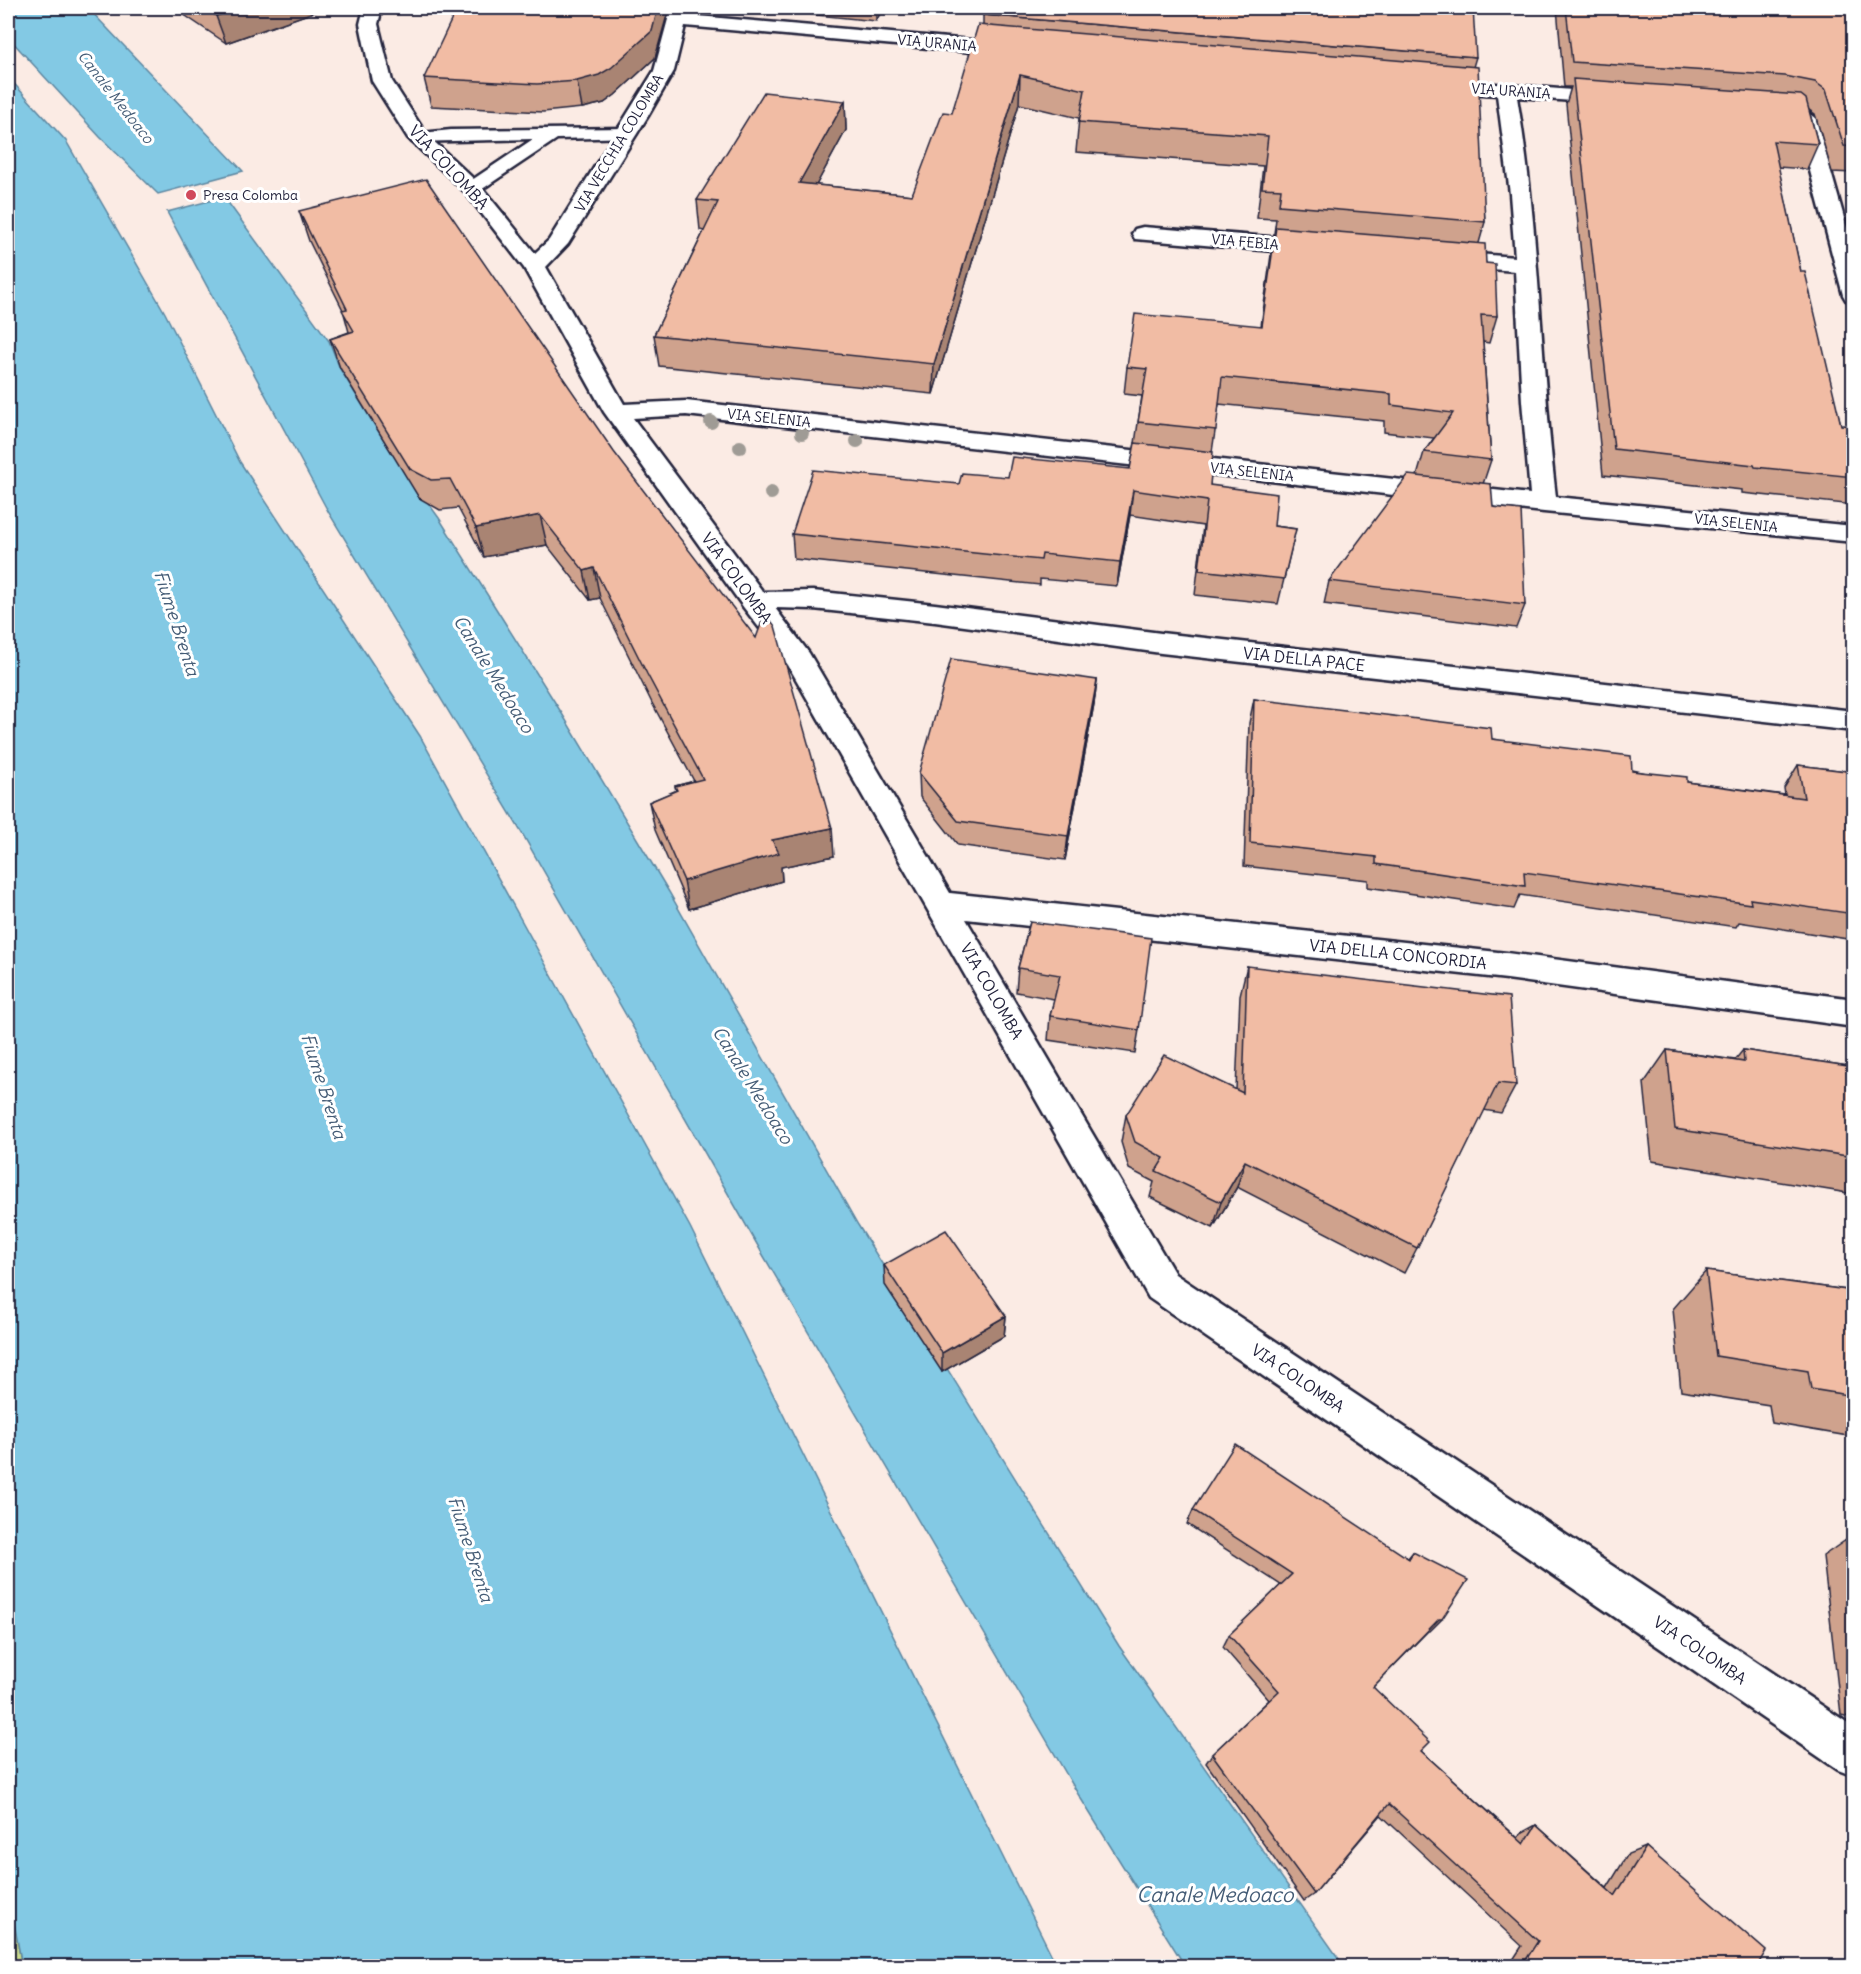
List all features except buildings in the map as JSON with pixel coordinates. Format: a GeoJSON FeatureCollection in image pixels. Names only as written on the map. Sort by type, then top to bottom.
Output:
{"type":"FeatureCollection","features":[{"type":"Feature","properties":{"kind":"street","name":"VIA COLOMBA"},"geometry":{"type":"LineString","coordinates":[[373,8],[369,24],[382,81],[418,138],[472,188],[534,266],[616,412],[799,660],[1162,1286],[1854,1754]]}},
{"type":"Feature","properties":{"kind":"street","name":"VIA URANIA"},"geometry":{"type":"LineString","coordinates":[[678,14],[1030,51]]}},
{"type":"Feature","properties":{"kind":"street","name":"VIA VECCHIA COLOMBA"},"geometry":{"type":"LineString","coordinates":[[534,266],[552,252],[628,133],[664,71],[678,14]]}},
{"type":"Feature","properties":{"kind":"street","name":"VIA URANIA"},"geometry":{"type":"LineString","coordinates":[[1411,83],[1635,100]]}},
{"type":"Feature","properties":{"kind":"street"},"geometry":{"type":"LineString","coordinates":[[1506,92],[1512,120],[1526,265],[1544,504]]}},
{"type":"Feature","properties":{"kind":"street"},"geometry":{"type":"LineString","coordinates":[[1775,109],[1797,113],[1806,119],[1854,294]]}},
{"type":"Feature","properties":{"kind":"street","name":"VIA FEBIA"},"geometry":{"type":"LineString","coordinates":[[1143,234],[1335,250]]}},
{"type":"Feature","properties":{"kind":"street"},"geometry":{"type":"LineString","coordinates":[[1419,256],[1526,265]]}},
{"type":"Feature","properties":{"kind":"street","name":"VIA SELENIA"},"geometry":{"type":"LineString","coordinates":[[616,412],[653,408],[686,408],[1544,504],[1854,534]]}},
{"type":"Feature","properties":{"kind":"street","name":"VIA DELLA PACE"},"geometry":{"type":"LineString","coordinates":[[754,602],[776,599],[813,600],[924,612],[1161,643],[1854,721]]}},
{"type":"Feature","properties":{"kind":"street","name":"VIA DELLA CONCORDIA"},"geometry":{"type":"LineString","coordinates":[[941,904],[1508,966],[1854,1013]]}},
{"type":"Feature","properties":{"kind":"lane"},"geometry":{"type":"LineString","coordinates":[[418,138],[451,135],[628,133]]}},
{"type":"Feature","properties":{"kind":"lane"},"geometry":{"type":"LineString","coordinates":[[472,188],[553,134]]}},
{"type":"Feature","properties":{"kind":"green space"},"geometry":{"type":"Polygon","coordinates":[[[8,1890],[22,1966],[8,1966],[8,1890]]]}},
{"type":"Feature","properties":{"kind":"water"},"geometry":{"type":"Polygon","coordinates":[[[8,8],[88,8],[243,171],[158,194],[100,137],[8,37],[8,8]]]}},
{"type":"Feature","properties":{"kind":"water","name":"Fiume Brenta"},"geometry":{"type":"Polygon","coordinates":[[[8,77],[66,141],[165,313],[240,462],[420,736],[690,1227],[1057,1966],[22,1966],[8,1890],[8,77]]]}},
{"type":"Feature","properties":{"kind":"water","name":"Canale Medoaco"},"geometry":{"type":"Polygon","coordinates":[[[224,197],[329,341],[340,369],[388,447],[439,518],[561,712],[669,892],[858,1225],[1119,1646],[1344,1966],[1185,1966],[1078,1794],[762,1253],[523,835],[329,513],[167,212],[224,197]]]}},
{"type":"Feature","properties":{"kind":"place","name":"Presa Colomba"},"geometry":{"type":"Point","coordinates":[191,195]}}]}
